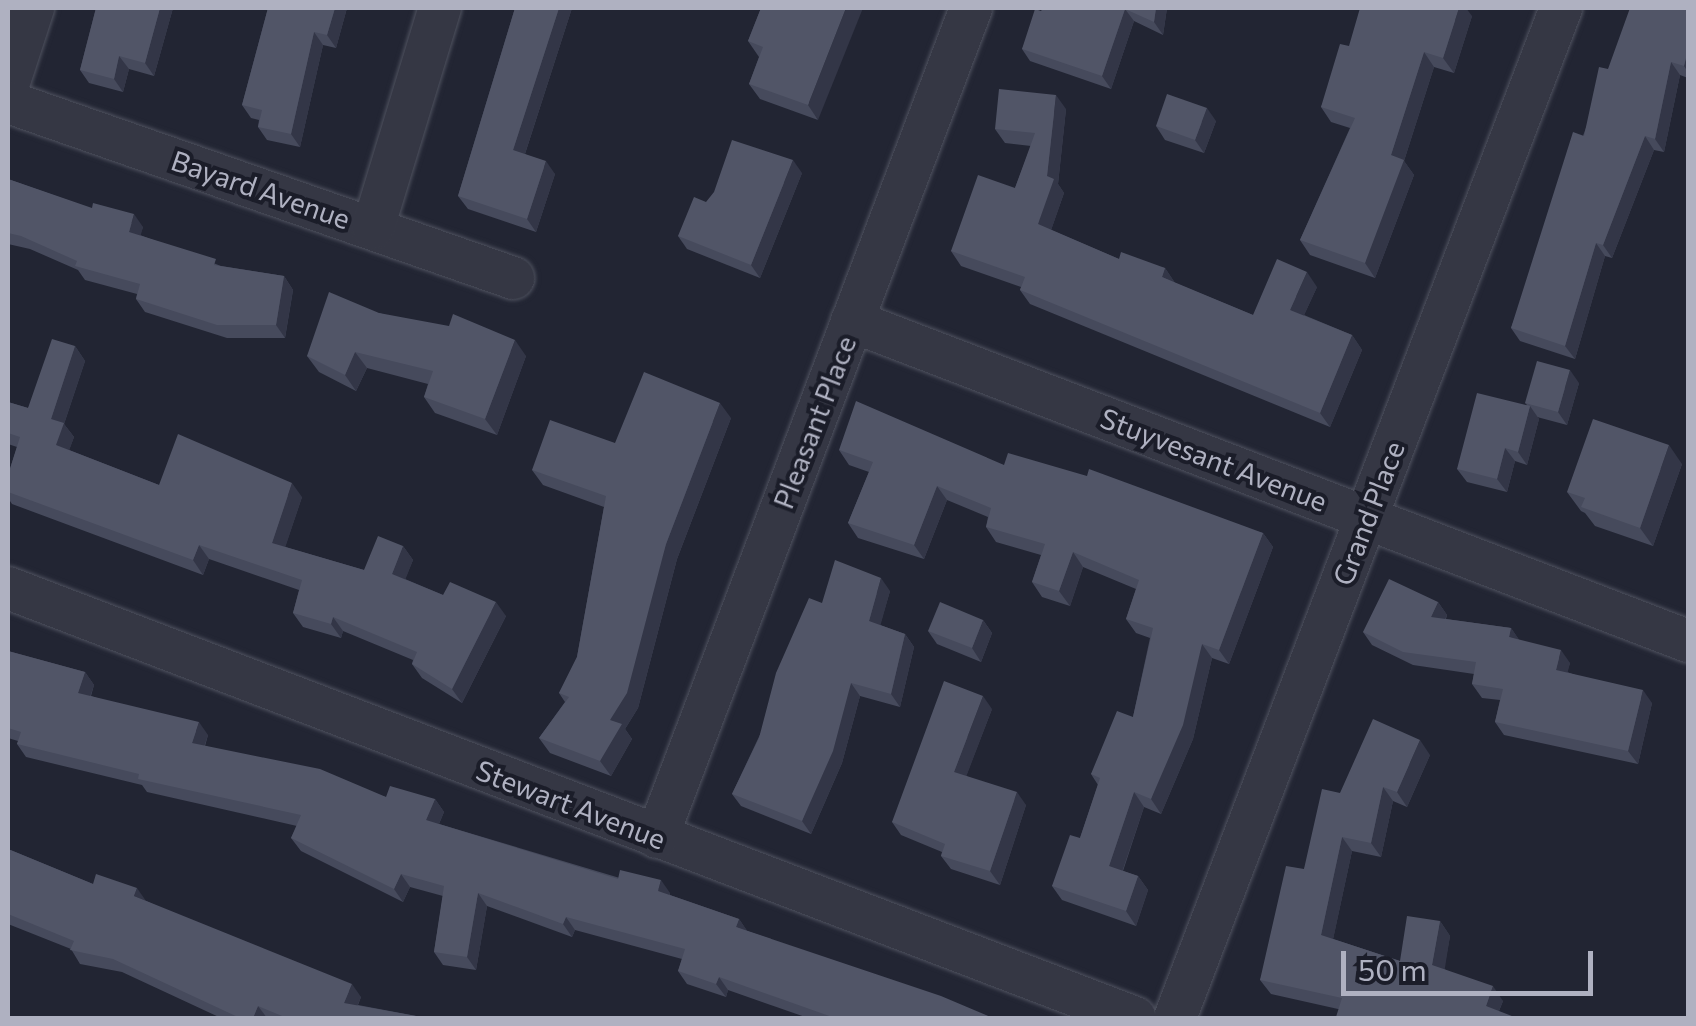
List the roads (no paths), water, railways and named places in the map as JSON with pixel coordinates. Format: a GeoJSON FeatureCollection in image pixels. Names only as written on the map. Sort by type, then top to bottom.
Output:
{"type":"FeatureCollection","features":[{"type":"Feature","properties":{"kind":"street"},"geometry":{"type":"LineString","coordinates":[[8,84],[33,8]]}},
{"type":"Feature","properties":{"kind":"street"},"geometry":{"type":"LineString","coordinates":[[372,228],[440,8]]}},
{"type":"Feature","properties":{"kind":"street","name":"Pleasant Place"},"geometry":{"type":"LineString","coordinates":[[657,837],[971,8]]}},
{"type":"Feature","properties":{"kind":"street","name":"Grand Place"},"geometry":{"type":"LineString","coordinates":[[1175,1018],[1561,8]]}},
{"type":"Feature","properties":{"kind":"street","name":"Bayard Avenue"},"geometry":{"type":"LineString","coordinates":[[8,102],[513,278]]}},
{"type":"Feature","properties":{"kind":"street","name":"Stuyvesant Avenue"},"geometry":{"type":"LineString","coordinates":[[852,321],[1688,641]]}},
{"type":"Feature","properties":{"kind":"street","name":"Stewart Avenue"},"geometry":{"type":"LineString","coordinates":[[8,588],[1135,1018]]}}]}
